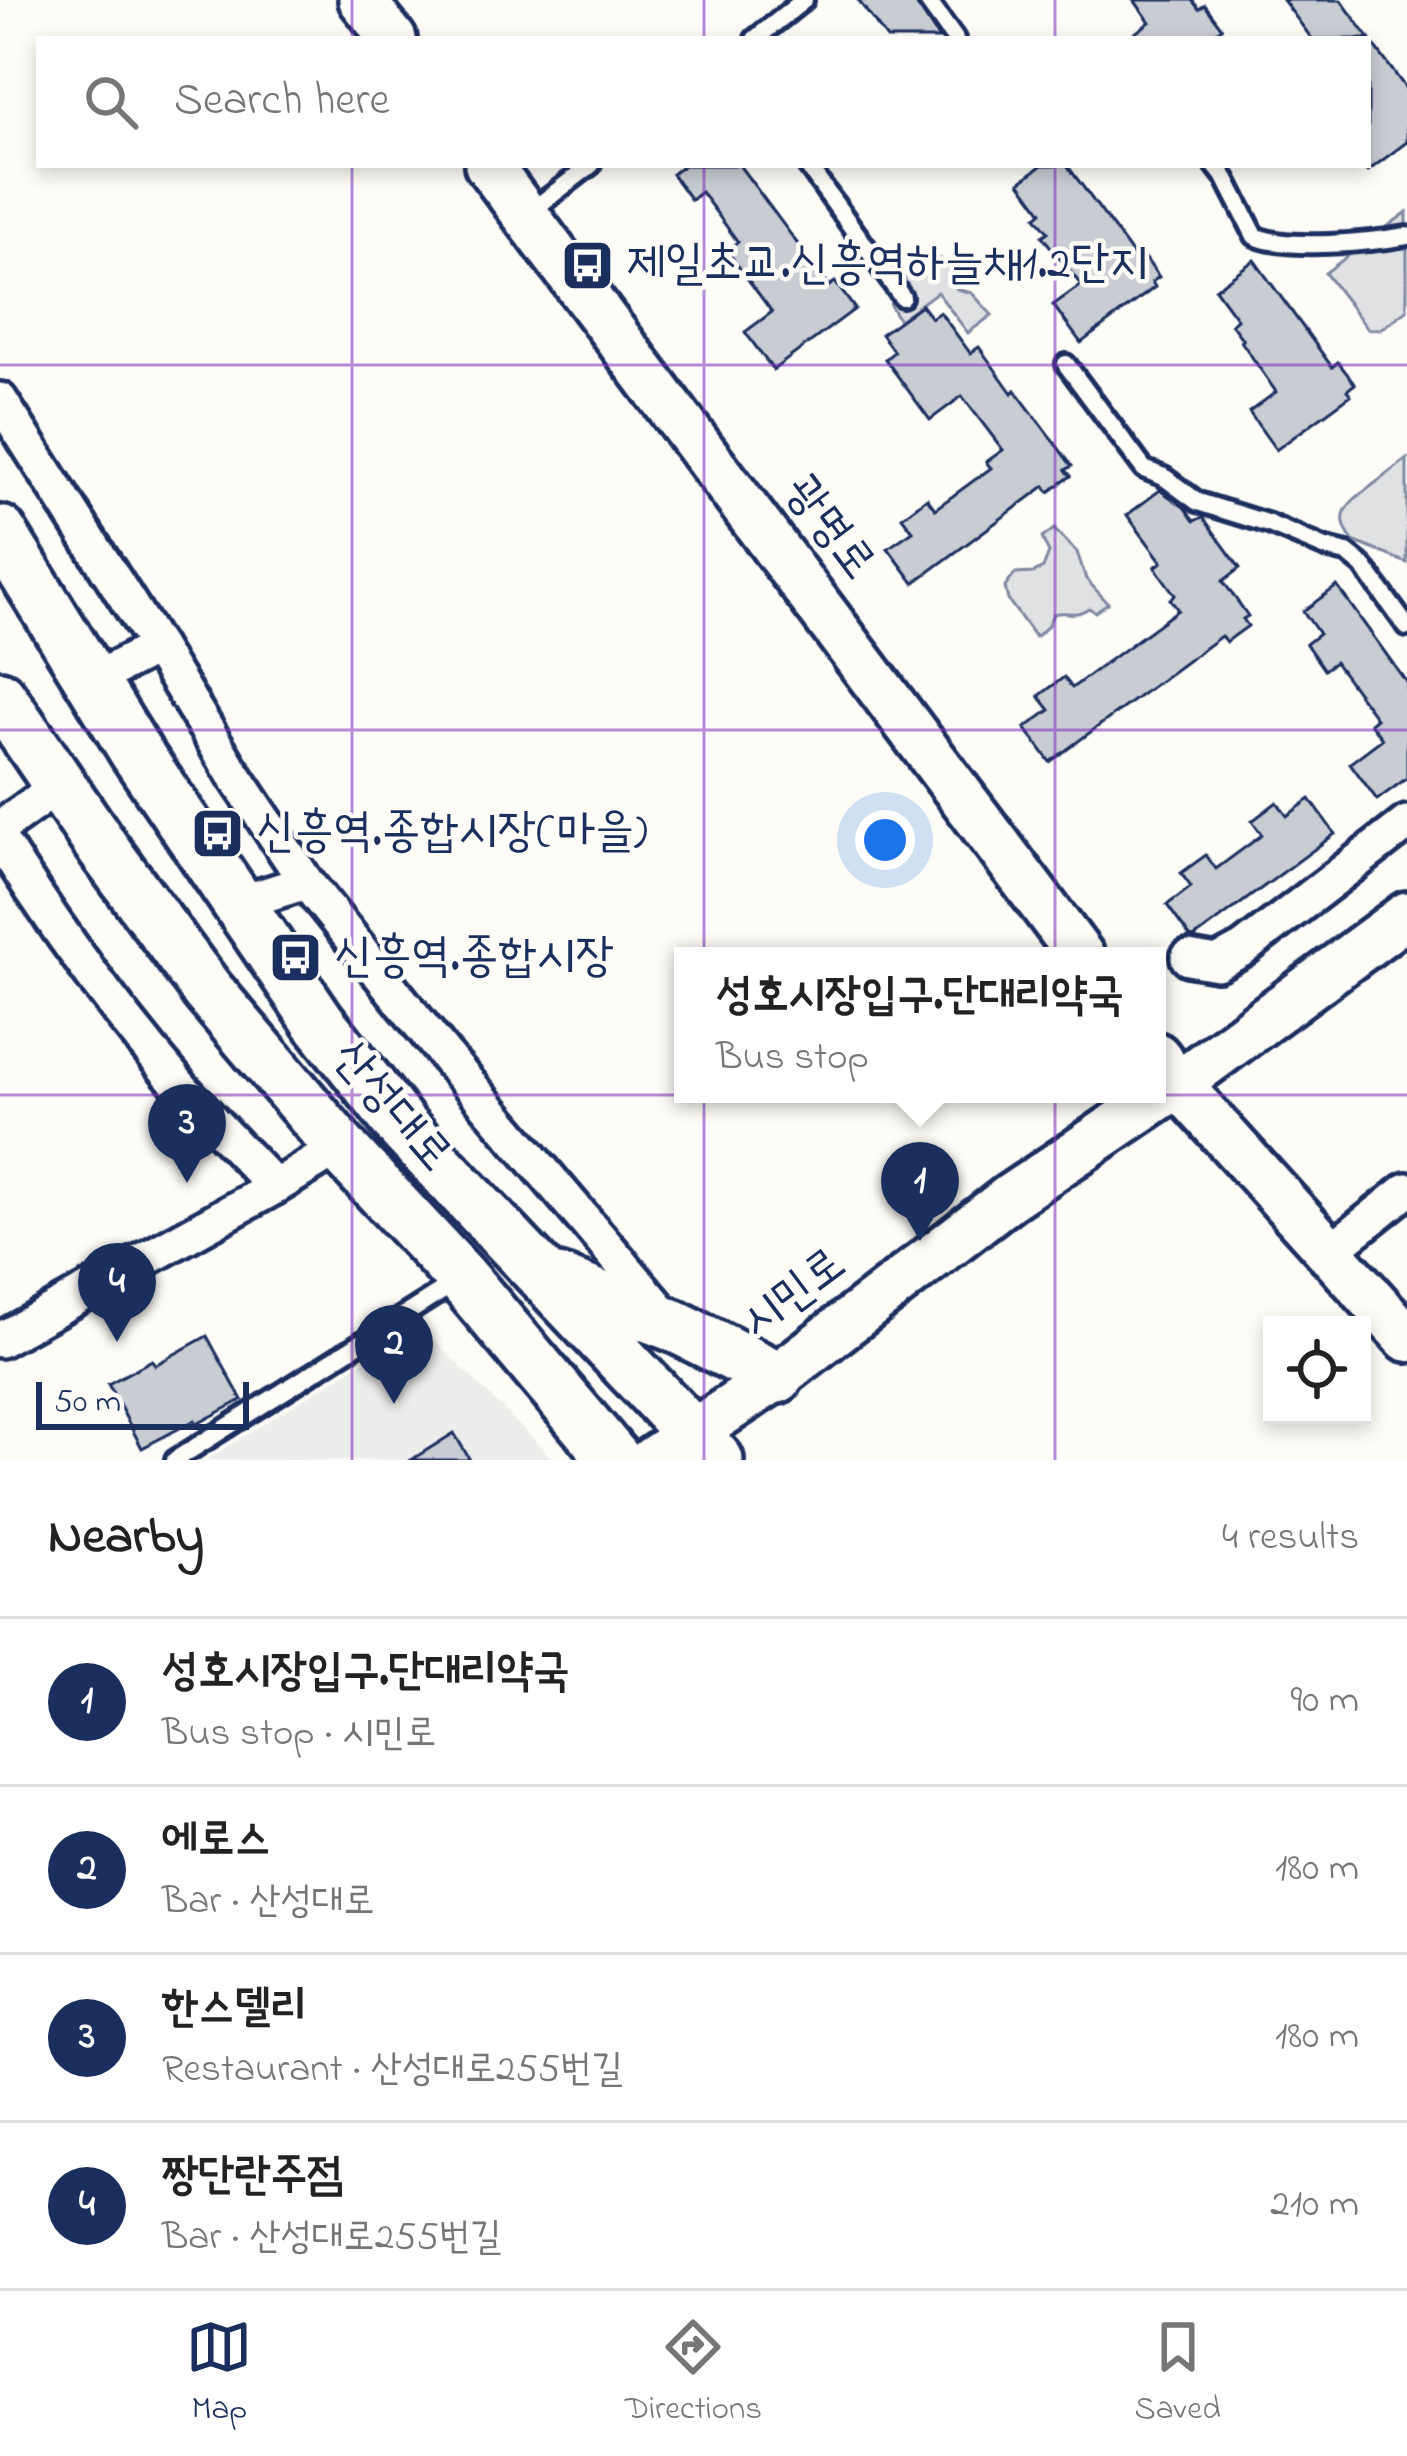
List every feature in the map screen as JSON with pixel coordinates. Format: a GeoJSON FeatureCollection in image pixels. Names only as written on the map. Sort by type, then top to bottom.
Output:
{"type":"FeatureCollection","features":[{"type":"Feature","properties":{"kind":"main road"},"geometry":{"type":"LineString","coordinates":[[362,0],[391,36]]}},
{"type":"Feature","properties":{"kind":"main road","name":"광명로"},"geometry":{"type":"LineString","coordinates":[[490,168],[1074,947]]}},
{"type":"Feature","properties":{"kind":"main road","name":"산성대로"},"geometry":{"type":"LineString","coordinates":[[0,532],[137,754],[319,1022],[404,1128],[543,1276],[687,1451]]}},
{"type":"Feature","properties":{"kind":"main road","name":"산성대로"},"geometry":{"type":"LineString","coordinates":[[0,697],[207,990],[340,1147],[462,1278],[615,1460]]}},
{"type":"Feature","properties":{"kind":"main road","name":"시민로"},"geometry":{"type":"LineString","coordinates":[[1168,1070],[1407,914]]}},
{"type":"Feature","properties":{"kind":"main road"},"geometry":{"type":"LineString","coordinates":[[1168,1070],[1406,1335]]}},
{"type":"Feature","properties":{"kind":"main road","name":"시민로"},"geometry":{"type":"LineString","coordinates":[[687,1451],[1127,1103]]}},
{"type":"Feature","properties":{"kind":"main road"},"geometry":{"type":"LineString","coordinates":[[543,1276],[675,1326],[777,1377]]}},
{"type":"Feature","properties":{"kind":"street","name":"산성대로"},"geometry":{"type":"LineString","coordinates":[[0,400],[306,882],[447,1058],[675,1326]]}},
{"type":"Feature","properties":{"kind":"street"},"geometry":{"type":"LineString","coordinates":[[92,681],[157,647]]}},
{"type":"Feature","properties":{"kind":"street"},"geometry":{"type":"LineString","coordinates":[[0,828],[60,785]]}},
{"type":"Feature","properties":{"kind":"street"},"geometry":{"type":"LineString","coordinates":[[1188,958],[1217,963],[1243,949],[1407,823]]}},
{"type":"Feature","properties":{"kind":"street"},"geometry":{"type":"LineString","coordinates":[[0,840],[47,915],[109,998],[180,1086],[275,1186]]}},
{"type":"Feature","properties":{"kind":"street"},"geometry":{"type":"LineString","coordinates":[[236,904],[306,882]]}},
{"type":"Feature","properties":{"kind":"street"},"geometry":{"type":"LineString","coordinates":[[0,1340],[340,1147]]}},
{"type":"Feature","properties":{"kind":"street"},"geometry":{"type":"LineString","coordinates":[[1329,1252],[1407,1190]]}},
{"type":"Feature","properties":{"kind":"lane"},"geometry":{"type":"LineString","coordinates":[[759,36],[804,0]]}},
{"type":"Feature","properties":{"kind":"lane"},"geometry":{"type":"LineString","coordinates":[[927,0],[953,36]]}},
{"type":"Feature","properties":{"kind":"lane"},"geometry":{"type":"LineString","coordinates":[[526,215],[587,168]]}},
{"type":"Feature","properties":{"kind":"lane"},"geometry":{"type":"LineString","coordinates":[[809,168],[902,298]]}},
{"type":"Feature","properties":{"kind":"lane"},"geometry":{"type":"LineString","coordinates":[[1217,168],[1256,236],[1264,241],[1302,244],[1407,236]]}},
{"type":"Feature","properties":{"kind":"lane"},"geometry":{"type":"LineString","coordinates":[[1066,364],[1144,470],[1165,477],[1198,502],[1347,553],[1364,566],[1407,627]]}},
{"type":"Feature","properties":{"kind":"lane"},"geometry":{"type":"LineString","coordinates":[[175,1460],[462,1278]]}},
{"type":"Feature","properties":{"kind":"shaded area"},"geometry":{"type":"Polygon","coordinates":[[[1407,212],[1407,310],[1381,329],[1368,329],[1325,273],[1407,212]]]}},
{"type":"Feature","properties":{"kind":"shaded area"},"geometry":{"type":"Polygon","coordinates":[[[928,254],[945,262],[957,289],[972,293],[992,315],[968,333],[937,292],[899,320],[890,305],[918,258],[928,254]]]}},
{"type":"Feature","properties":{"kind":"shaded area"},"geometry":{"type":"Polygon","coordinates":[[[1407,459],[1407,563],[1353,541],[1344,515],[1351,502],[1407,459]]]}},
{"type":"Feature","properties":{"kind":"shaded area"},"geometry":{"type":"Polygon","coordinates":[[[1054,529],[1077,552],[1086,579],[1108,603],[1095,612],[1089,608],[1053,614],[1035,637],[1008,600],[1005,587],[1015,574],[1043,568],[1049,553],[1042,538],[1054,529]]]}},
{"type":"Feature","properties":{"kind":"shaded area"},"geometry":{"type":"Polygon","coordinates":[[[420,1326],[554,1460],[206,1460],[420,1326]]]}},
{"type":"Feature","properties":{"kind":"building"},"geometry":{"type":"Polygon","coordinates":[[[858,0],[914,0],[937,36],[885,36],[858,0]]]}},
{"type":"Feature","properties":{"kind":"building"},"geometry":{"type":"Polygon","coordinates":[[[1134,0],[1192,0],[1199,9],[1205,5],[1222,28],[1211,36],[1131,36],[1150,22],[1134,0]]]}},
{"type":"Feature","properties":{"kind":"building"},"geometry":{"type":"Polygon","coordinates":[[[1283,0],[1341,0],[1367,36],[1310,36],[1283,0]]]}},
{"type":"Feature","properties":{"kind":"building"},"geometry":{"type":"Polygon","coordinates":[[[1371,41],[1407,90],[1407,142],[1368,171],[1371,41]]]}},
{"type":"Feature","properties":{"kind":"building"},"geometry":{"type":"Polygon","coordinates":[[[680,168],[741,168],[829,286],[835,282],[855,309],[773,370],[745,332],[772,312],[727,251],[738,242],[701,192],[691,200],[672,174],[680,168]]]}},
{"type":"Feature","properties":{"kind":"building"},"geometry":{"type":"Polygon","coordinates":[[[1038,168],[1069,168],[1137,260],[1143,255],[1159,277],[1152,282],[1155,287],[1081,343],[1053,305],[1081,285],[1042,236],[1048,232],[1036,217],[1042,212],[1020,182],[1038,168]]]}},
{"type":"Feature","properties":{"kind":"building"},"geometry":{"type":"Polygon","coordinates":[[[1254,260],[1332,367],[1338,362],[1355,384],[1347,390],[1351,395],[1276,450],[1249,412],[1276,392],[1241,341],[1231,324],[1237,319],[1215,289],[1254,260]]]}},
{"type":"Feature","properties":{"kind":"building"},"geometry":{"type":"Polygon","coordinates":[[[921,305],[931,318],[940,312],[970,353],[979,347],[1072,466],[1066,470],[1071,476],[1049,492],[1045,486],[914,583],[888,548],[913,531],[902,517],[927,498],[935,509],[991,468],[986,462],[1003,450],[962,396],[930,420],[885,359],[894,352],[881,334],[921,305]]]}},
{"type":"Feature","properties":{"kind":"building"},"geometry":{"type":"Polygon","coordinates":[[[1160,490],[1184,507],[1194,521],[1203,517],[1240,568],[1223,581],[1248,616],[1243,619],[1248,626],[1226,642],[1221,636],[1050,762],[1025,728],[1050,710],[1039,696],[1064,677],[1072,688],[1178,610],[1170,599],[1175,595],[1155,567],[1162,562],[1127,515],[1160,490]]]}},
{"type":"Feature","properties":{"kind":"building"},"geometry":{"type":"Polygon","coordinates":[[[1337,586],[1407,683],[1407,778],[1377,800],[1350,763],[1382,739],[1370,723],[1376,718],[1335,662],[1324,670],[1306,644],[1319,634],[1303,611],[1337,586]]]}},
{"type":"Feature","properties":{"kind":"building"},"geometry":{"type":"Polygon","coordinates":[[[1310,799],[1335,834],[1190,937],[1167,905],[1191,887],[1181,873],[1206,855],[1216,869],[1262,835],[1252,821],[1277,802],[1287,816],[1310,799]]]}},
{"type":"Feature","properties":{"kind":"building"},"geometry":{"type":"Polygon","coordinates":[[[207,1336],[242,1400],[142,1448],[108,1384],[207,1336]]]}},
{"type":"Feature","properties":{"kind":"building"},"geometry":{"type":"Polygon","coordinates":[[[454,1433],[470,1460],[411,1460],[454,1433]]]}},
{"type":"Feature","properties":{"kind":"place","name":"제일초교.신흥역하늘채1.2단지"},"geometry":{"type":"Point","coordinates":[587,265]}},
{"type":"Feature","properties":{"kind":"place","name":"신흥역.종합시장(마을)"},"geometry":{"type":"Point","coordinates":[217,833]}},
{"type":"Feature","properties":{"kind":"place","name":"신흥역.종합시장"},"geometry":{"type":"Point","coordinates":[295,958]}},
{"type":"Feature","properties":{"kind":"place","name":"한스델리"},"geometry":{"type":"Point","coordinates":[187,1183]}},
{"type":"Feature","properties":{"kind":"place","name":"성호시장입구.단대리약국"},"geometry":{"type":"Point","coordinates":[920,1241]}},
{"type":"Feature","properties":{"kind":"place","name":"짱단란주점"},"geometry":{"type":"Point","coordinates":[117,1342]}},
{"type":"Feature","properties":{"kind":"place","name":"에로스"},"geometry":{"type":"Point","coordinates":[394,1404]}}]}
